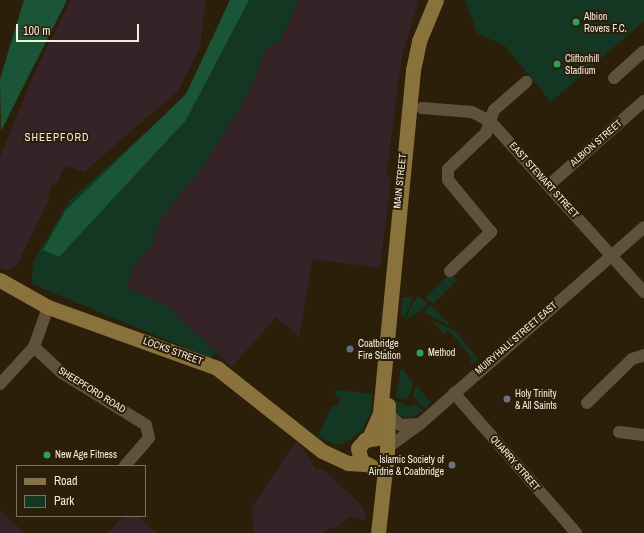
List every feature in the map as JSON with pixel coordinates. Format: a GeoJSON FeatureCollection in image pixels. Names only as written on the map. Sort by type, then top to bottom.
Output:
{"type":"FeatureCollection","features":[{"type":"Feature","properties":{"kind":"main road","name":"MAIN STREET"},"geometry":{"type":"LineString","coordinates":[[379,457],[364,443],[380,413],[413,70],[419,41],[436,0]]}},
{"type":"Feature","properties":{"kind":"main road","name":"LOCKS STREET"},"geometry":{"type":"LineString","coordinates":[[0,280],[48,307],[217,368],[329,454],[348,462],[379,457]]}},
{"type":"Feature","properties":{"kind":"main road","name":"MAIN STREET"},"geometry":{"type":"LineString","coordinates":[[378,533],[380,505],[379,457],[387,412],[385,366]]}},
{"type":"Feature","properties":{"kind":"main road"},"geometry":{"type":"LineString","coordinates":[[329,454],[379,439],[379,457]]}},
{"type":"Feature","properties":{"kind":"street"},"geometry":{"type":"LineString","coordinates":[[614,78],[644,51]]}},
{"type":"Feature","properties":{"kind":"street"},"geometry":{"type":"LineString","coordinates":[[450,271],[490,235],[490,229],[447,175],[450,166],[486,133],[494,110],[526,82]]}},
{"type":"Feature","properties":{"kind":"street","name":"ALBION STREET"},"geometry":{"type":"LineString","coordinates":[[549,184],[644,101]]}},
{"type":"Feature","properties":{"kind":"street","name":"EAST STEWART STREET"},"geometry":{"type":"LineString","coordinates":[[422,108],[472,112],[490,121],[549,184],[644,292]]}},
{"type":"Feature","properties":{"kind":"street","name":"MUIRYHALL STREET EAST"},"geometry":{"type":"LineString","coordinates":[[379,457],[420,424],[644,227]]}},
{"type":"Feature","properties":{"kind":"street"},"geometry":{"type":"LineString","coordinates":[[0,384],[34,347],[48,307]]}},
{"type":"Feature","properties":{"kind":"street","name":"SHEEPFORD ROAD"},"geometry":{"type":"LineString","coordinates":[[34,347],[62,374],[146,425],[149,438],[126,465]]}},
{"type":"Feature","properties":{"kind":"street"},"geometry":{"type":"LineString","coordinates":[[587,403],[604,396],[632,359],[644,355]]}},
{"type":"Feature","properties":{"kind":"street","name":"QUARRY STREET"},"geometry":{"type":"LineString","coordinates":[[454,393],[576,533]]}},
{"type":"Feature","properties":{"kind":"street"},"geometry":{"type":"LineString","coordinates":[[387,412],[400,425],[420,424]]}},
{"type":"Feature","properties":{"kind":"street"},"geometry":{"type":"LineString","coordinates":[[619,432],[644,435]]}},
{"type":"Feature","properties":{"kind":"shaded area"},"geometry":{"type":"Polygon","coordinates":[[[71,0],[206,0],[200,48],[178,91],[84,172],[65,166],[57,183],[51,186],[49,199],[17,265],[7,271],[0,268],[0,157],[34,74],[71,0]]]}},
{"type":"Feature","properties":{"kind":"shaded area"},"geometry":{"type":"Polygon","coordinates":[[[299,0],[418,0],[402,57],[386,176],[391,177],[380,268],[313,259],[299,337],[276,317],[232,367],[168,307],[126,287],[136,262],[152,246],[160,220],[202,168],[250,91],[267,46],[279,43],[299,0]]]}},
{"type":"Feature","properties":{"kind":"shaded area"},"geometry":{"type":"Polygon","coordinates":[[[297,440],[316,469],[323,469],[362,506],[366,520],[348,517],[335,529],[328,528],[323,533],[253,533],[252,507],[297,440]]]}},
{"type":"Feature","properties":{"kind":"shaded area"},"geometry":{"type":"Polygon","coordinates":[[[0,511],[25,533],[0,533],[0,511]]]}},
{"type":"Feature","properties":{"kind":"shaded area"},"geometry":{"type":"Polygon","coordinates":[[[123,517],[139,517],[157,533],[107,533],[123,517]]]}},
{"type":"Feature","properties":{"kind":"green space"},"geometry":{"type":"Polygon","coordinates":[[[24,0],[67,0],[1,131],[0,79],[24,0]]]}},
{"type":"Feature","properties":{"kind":"green space"},"geometry":{"type":"Polygon","coordinates":[[[230,0],[249,0],[186,120],[59,257],[43,250],[66,210],[186,94],[230,0]]]}},
{"type":"Feature","properties":{"kind":"green space"},"geometry":{"type":"Polygon","coordinates":[[[232,0],[299,0],[279,43],[267,46],[250,91],[202,168],[160,220],[152,246],[136,262],[126,287],[168,307],[216,352],[210,358],[32,284],[33,262],[69,201],[186,96],[232,0]]]}},
{"type":"Feature","properties":{"kind":"green space","name":"Cliftonhill Stadium"},"geometry":{"type":"Polygon","coordinates":[[[465,0],[644,0],[644,21],[551,102],[505,46],[477,33],[465,0]]]}},
{"type":"Feature","properties":{"kind":"green space"},"geometry":{"type":"Polygon","coordinates":[[[450,273],[457,280],[433,304],[426,297],[450,273]]]}},
{"type":"Feature","properties":{"kind":"green space"},"geometry":{"type":"Polygon","coordinates":[[[418,296],[429,304],[406,320],[411,306],[418,296]]]}},
{"type":"Feature","properties":{"kind":"green space"},"geometry":{"type":"Polygon","coordinates":[[[402,297],[413,297],[404,319],[401,315],[402,297]]]}},
{"type":"Feature","properties":{"kind":"green space"},"geometry":{"type":"Polygon","coordinates":[[[431,305],[452,327],[423,312],[431,305]]]}},
{"type":"Feature","properties":{"kind":"green space"},"geometry":{"type":"Polygon","coordinates":[[[430,319],[455,331],[479,360],[468,366],[472,358],[449,331],[444,334],[430,319]]]}},
{"type":"Feature","properties":{"kind":"green space"},"geometry":{"type":"Polygon","coordinates":[[[401,368],[413,382],[410,395],[405,399],[396,398],[401,368]]]}},
{"type":"Feature","properties":{"kind":"green space"},"geometry":{"type":"Polygon","coordinates":[[[416,385],[431,403],[425,409],[413,396],[416,385]]]}},
{"type":"Feature","properties":{"kind":"green space"},"geometry":{"type":"Polygon","coordinates":[[[336,390],[373,394],[370,415],[362,430],[347,442],[337,445],[318,437],[332,405],[337,406],[340,398],[335,397],[336,390]]]}},
{"type":"Feature","properties":{"kind":"green space"},"geometry":{"type":"Polygon","coordinates":[[[396,401],[411,407],[416,404],[423,410],[412,418],[404,418],[397,413],[396,401]]]}},
{"type":"Feature","properties":{"kind":"place","name":"Albion Rovers F.C."},"geometry":{"type":"Point","coordinates":[576,22]}},
{"type":"Feature","properties":{"kind":"place","name":"Cliftonhill Stadium"},"geometry":{"type":"Point","coordinates":[557,64]}},
{"type":"Feature","properties":{"kind":"place","name":"Coatbridge Fire Station"},"geometry":{"type":"Point","coordinates":[350,349]}},
{"type":"Feature","properties":{"kind":"place","name":"Method"},"geometry":{"type":"Point","coordinates":[420,353]}},
{"type":"Feature","properties":{"kind":"place","name":"Holy Trinity & All Saints"},"geometry":{"type":"Point","coordinates":[507,399]}},
{"type":"Feature","properties":{"kind":"place","name":"New Age Fitness"},"geometry":{"type":"Point","coordinates":[47,455]}},
{"type":"Feature","properties":{"kind":"place","name":"Islamic Society of Airdrie & Coatbridge"},"geometry":{"type":"Point","coordinates":[452,465]}},
{"type":"Feature","properties":{"kind":"district","name":"SHEEPFORD"},"geometry":{"type":"Point","coordinates":[57,137]}}]}
